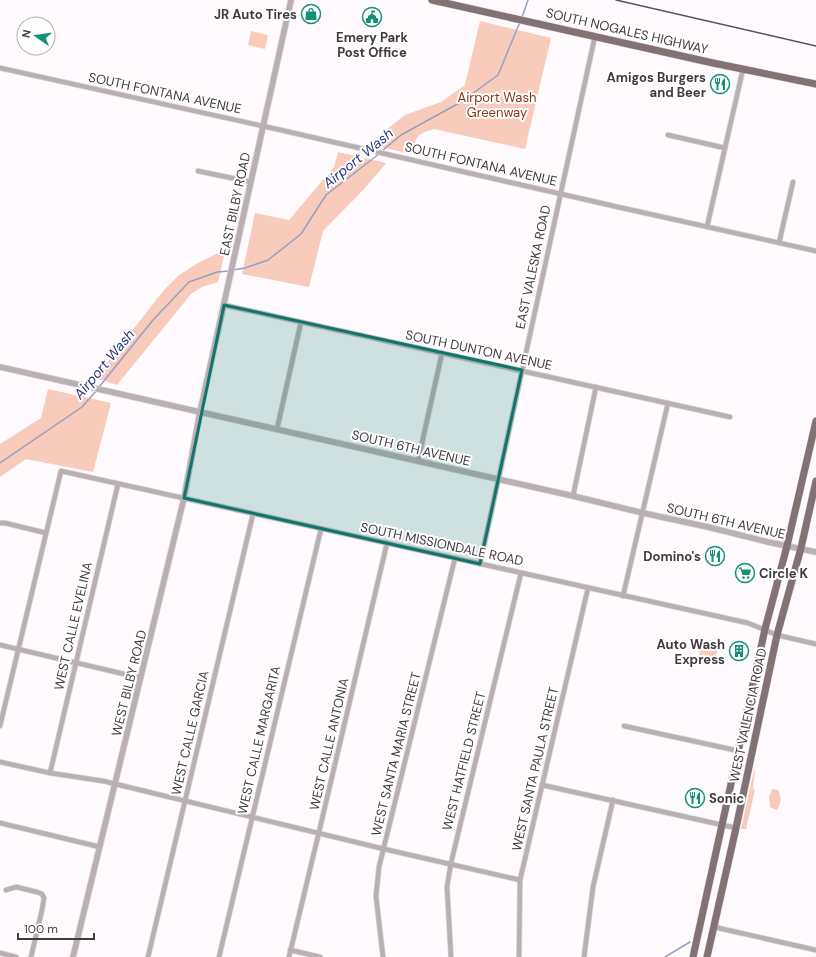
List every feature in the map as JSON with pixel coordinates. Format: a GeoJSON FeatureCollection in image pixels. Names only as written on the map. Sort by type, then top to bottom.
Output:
{"type":"FeatureCollection","features":[{"type":"Feature","properties":{"kind":"main road","name":"SOUTH NOGALES HIGHWAY"},"geometry":{"type":"LineString","coordinates":[[432,0],[816,84]]}},
{"type":"Feature","properties":{"kind":"main road","name":"WEST VALENCIA ROAD"},"geometry":{"type":"LineString","coordinates":[[693,957],[765,630],[787,546],[816,422]]}},
{"type":"Feature","properties":{"kind":"main road","name":"WEST VALENCIA ROAD"},"geometry":{"type":"LineString","coordinates":[[707,957],[777,635],[801,548],[816,481]]}},
{"type":"Feature","properties":{"kind":"main road"},"geometry":{"type":"LineString","coordinates":[[700,924],[714,927]]}},
{"type":"Feature","properties":{"kind":"street","name":"EAST BILBY ROAD"},"geometry":{"type":"LineString","coordinates":[[200,412],[291,0]]}},
{"type":"Feature","properties":{"kind":"street","name":"EAST VALESKA ROAD"},"geometry":{"type":"LineString","coordinates":[[480,564],[595,36]]}},
{"type":"Feature","properties":{"kind":"street","name":"SOUTH FONTANA AVENUE"},"geometry":{"type":"LineString","coordinates":[[0,68],[816,251]]}},
{"type":"Feature","properties":{"kind":"street"},"geometry":{"type":"LineString","coordinates":[[707,227],[743,69]]}},
{"type":"Feature","properties":{"kind":"street"},"geometry":{"type":"LineString","coordinates":[[668,135],[725,148]]}},
{"type":"Feature","properties":{"kind":"street"},"geometry":{"type":"LineString","coordinates":[[198,171],[251,182]]}},
{"type":"Feature","properties":{"kind":"street"},"geometry":{"type":"LineString","coordinates":[[779,243],[793,182]]}},
{"type":"Feature","properties":{"kind":"street","name":"SOUTH DUNTON AVENUE"},"geometry":{"type":"LineString","coordinates":[[224,305],[730,417]]}},
{"type":"Feature","properties":{"kind":"street"},"geometry":{"type":"LineString","coordinates":[[277,429],[301,322]]}},
{"type":"Feature","properties":{"kind":"street"},"geometry":{"type":"LineString","coordinates":[[418,461],[442,353]]}},
{"type":"Feature","properties":{"kind":"street","name":"SOUTH 6TH AVENUE"},"geometry":{"type":"LineString","coordinates":[[0,367],[816,552]]}},
{"type":"Feature","properties":{"kind":"street"},"geometry":{"type":"LineString","coordinates":[[573,496],[596,387]]}},
{"type":"Feature","properties":{"kind":"street"},"geometry":{"type":"LineString","coordinates":[[623,596],[668,403]]}},
{"type":"Feature","properties":{"kind":"street","name":"WEST BILBY ROAD"},"geometry":{"type":"LineString","coordinates":[[73,957],[184,498],[200,412]]}},
{"type":"Feature","properties":{"kind":"street","name":"SOUTH MISSIONDALE ROAD"},"geometry":{"type":"LineString","coordinates":[[46,533],[61,471],[748,623],[777,635],[816,644]]}},
{"type":"Feature","properties":{"kind":"street","name":"WEST CALLE EVELINA"},"geometry":{"type":"LineString","coordinates":[[50,773],[118,484]]}},
{"type":"Feature","properties":{"kind":"street","name":"WEST CALLE GARCIA"},"geometry":{"type":"LineString","coordinates":[[148,957],[253,514]]}},
{"type":"Feature","properties":{"kind":"street"},"geometry":{"type":"LineString","coordinates":[[0,523],[46,533],[0,726]]}},
{"type":"Feature","properties":{"kind":"street","name":"WEST CALLE MARGARITA"},"geometry":{"type":"LineString","coordinates":[[219,957],[321,529]]}},
{"type":"Feature","properties":{"kind":"street","name":"WEST CALLE ANTONIA"},"geometry":{"type":"LineString","coordinates":[[289,957],[387,543]]}},
{"type":"Feature","properties":{"kind":"street","name":"WEST SANTA MARIA STREET"},"geometry":{"type":"LineString","coordinates":[[383,957],[376,896],[379,867],[455,558]]}},
{"type":"Feature","properties":{"kind":"street","name":"WEST HATFIELD STREET"},"geometry":{"type":"LineString","coordinates":[[451,957],[447,887],[450,863],[520,573]]}},
{"type":"Feature","properties":{"kind":"street","name":"WEST SANTA PAULA STREET"},"geometry":{"type":"LineString","coordinates":[[519,957],[520,880],[588,588]]}},
{"type":"Feature","properties":{"kind":"street"},"geometry":{"type":"LineString","coordinates":[[0,645],[141,678]]}},
{"type":"Feature","properties":{"kind":"street"},"geometry":{"type":"LineString","coordinates":[[624,726],[738,751]]}},
{"type":"Feature","properties":{"kind":"street"},"geometry":{"type":"LineString","coordinates":[[0,762],[70,777],[85,778],[115,784],[319,832],[384,849],[520,880]]}},
{"type":"Feature","properties":{"kind":"street"},"geometry":{"type":"LineString","coordinates":[[542,785],[736,828]]}},
{"type":"Feature","properties":{"kind":"street"},"geometry":{"type":"LineString","coordinates":[[584,957],[593,887],[613,800]]}},
{"type":"Feature","properties":{"kind":"street"},"geometry":{"type":"LineString","coordinates":[[0,823],[100,847]]}},
{"type":"Feature","properties":{"kind":"street"},"geometry":{"type":"LineString","coordinates":[[6,890],[16,887],[44,895],[44,902],[31,957]]}},
{"type":"Feature","properties":{"kind":"street"},"geometry":{"type":"LineString","coordinates":[[714,927],[816,950]]}},
{"type":"Feature","properties":{"kind":"street"},"geometry":{"type":"LineString","coordinates":[[290,950],[320,957]]}},
{"type":"Feature","properties":{"kind":"street"},"geometry":{"type":"LineString","coordinates":[[0,954],[16,957]]}},
{"type":"Feature","properties":{"kind":"highlighted area"},"geometry":{"type":"Polygon","coordinates":[[[224,305],[522,370],[480,564],[184,498],[224,305]]]}},
{"type":"Feature","properties":{"kind":"green space","name":"Airport Wash Greenway"},"geometry":{"type":"Polygon","coordinates":[[[480,21],[551,38],[525,149],[434,129],[424,132],[416,139],[412,154],[368,144],[405,115],[441,102],[465,85],[480,21]]]}},
{"type":"Feature","properties":{"kind":"green space"},"geometry":{"type":"Polygon","coordinates":[[[251,31],[268,35],[265,49],[248,45],[251,31]]]}},
{"type":"Feature","properties":{"kind":"green space"},"geometry":{"type":"Polygon","coordinates":[[[338,152],[386,163],[365,188],[323,231],[309,287],[242,274],[255,213],[289,220],[334,167],[338,152]]]}},
{"type":"Feature","properties":{"kind":"green space"},"geometry":{"type":"Polygon","coordinates":[[[225,252],[218,282],[202,287],[191,294],[117,385],[95,378],[164,290],[178,276],[196,264],[216,254],[225,252]]]}},
{"type":"Feature","properties":{"kind":"green space"},"geometry":{"type":"Polygon","coordinates":[[[48,389],[111,403],[93,472],[26,459],[0,477],[0,444],[41,418],[48,389]]]}},
{"type":"Feature","properties":{"kind":"green space"},"geometry":{"type":"Polygon","coordinates":[[[702,644],[718,648],[715,659],[699,655],[702,644]]]}},
{"type":"Feature","properties":{"kind":"green space"},"geometry":{"type":"Polygon","coordinates":[[[754,770],[753,789],[755,790],[746,829],[741,829],[754,770]]]}},
{"type":"Feature","properties":{"kind":"green space"},"geometry":{"type":"Polygon","coordinates":[[[772,789],[778,790],[780,796],[780,803],[777,810],[770,807],[769,797],[772,789]]]}},
{"type":"Feature","properties":{"kind":"waterway","name":"Airport Wash"},"geometry":{"type":"LineString","coordinates":[[522,17],[528,0]]}},
{"type":"Feature","properties":{"kind":"waterway","name":"Airport Wash"},"geometry":{"type":"LineString","coordinates":[[382,151],[401,135],[461,102],[498,75],[520,22]]}},
{"type":"Feature","properties":{"kind":"waterway","name":"Airport Wash"},"geometry":{"type":"LineString","coordinates":[[233,270],[245,268],[268,260],[301,234],[326,195],[379,154]]}},
{"type":"Feature","properties":{"kind":"waterway","name":"Airport Wash"},"geometry":{"type":"LineString","coordinates":[[99,387],[153,320],[189,282],[217,272],[229,271]]}},
{"type":"Feature","properties":{"kind":"waterway","name":"Airport Wash"},"geometry":{"type":"LineString","coordinates":[[0,463],[82,407],[97,390]]}},
{"type":"Feature","properties":{"kind":"waterway"},"geometry":{"type":"LineString","coordinates":[[665,957],[690,942]]}},
{"type":"Feature","properties":{"kind":"railway"},"geometry":{"type":"LineString","coordinates":[[616,0],[816,46]]}},
{"type":"Feature","properties":{"kind":"place","name":"JR Auto Tires"},"geometry":{"type":"Point","coordinates":[311,14]}},
{"type":"Feature","properties":{"kind":"place","name":"Emery Park Post Office"},"geometry":{"type":"Point","coordinates":[372,17]}},
{"type":"Feature","properties":{"kind":"place","name":"Amigos Burgers and Beer"},"geometry":{"type":"Point","coordinates":[720,84]}},
{"type":"Feature","properties":{"kind":"place","name":"Domino's"},"geometry":{"type":"Point","coordinates":[715,556]}},
{"type":"Feature","properties":{"kind":"place","name":"Circle K"},"geometry":{"type":"Point","coordinates":[745,573]}},
{"type":"Feature","properties":{"kind":"place","name":"Auto Wash Express"},"geometry":{"type":"Point","coordinates":[739,651]}},
{"type":"Feature","properties":{"kind":"place","name":"Sonic"},"geometry":{"type":"Point","coordinates":[695,798]}}]}
